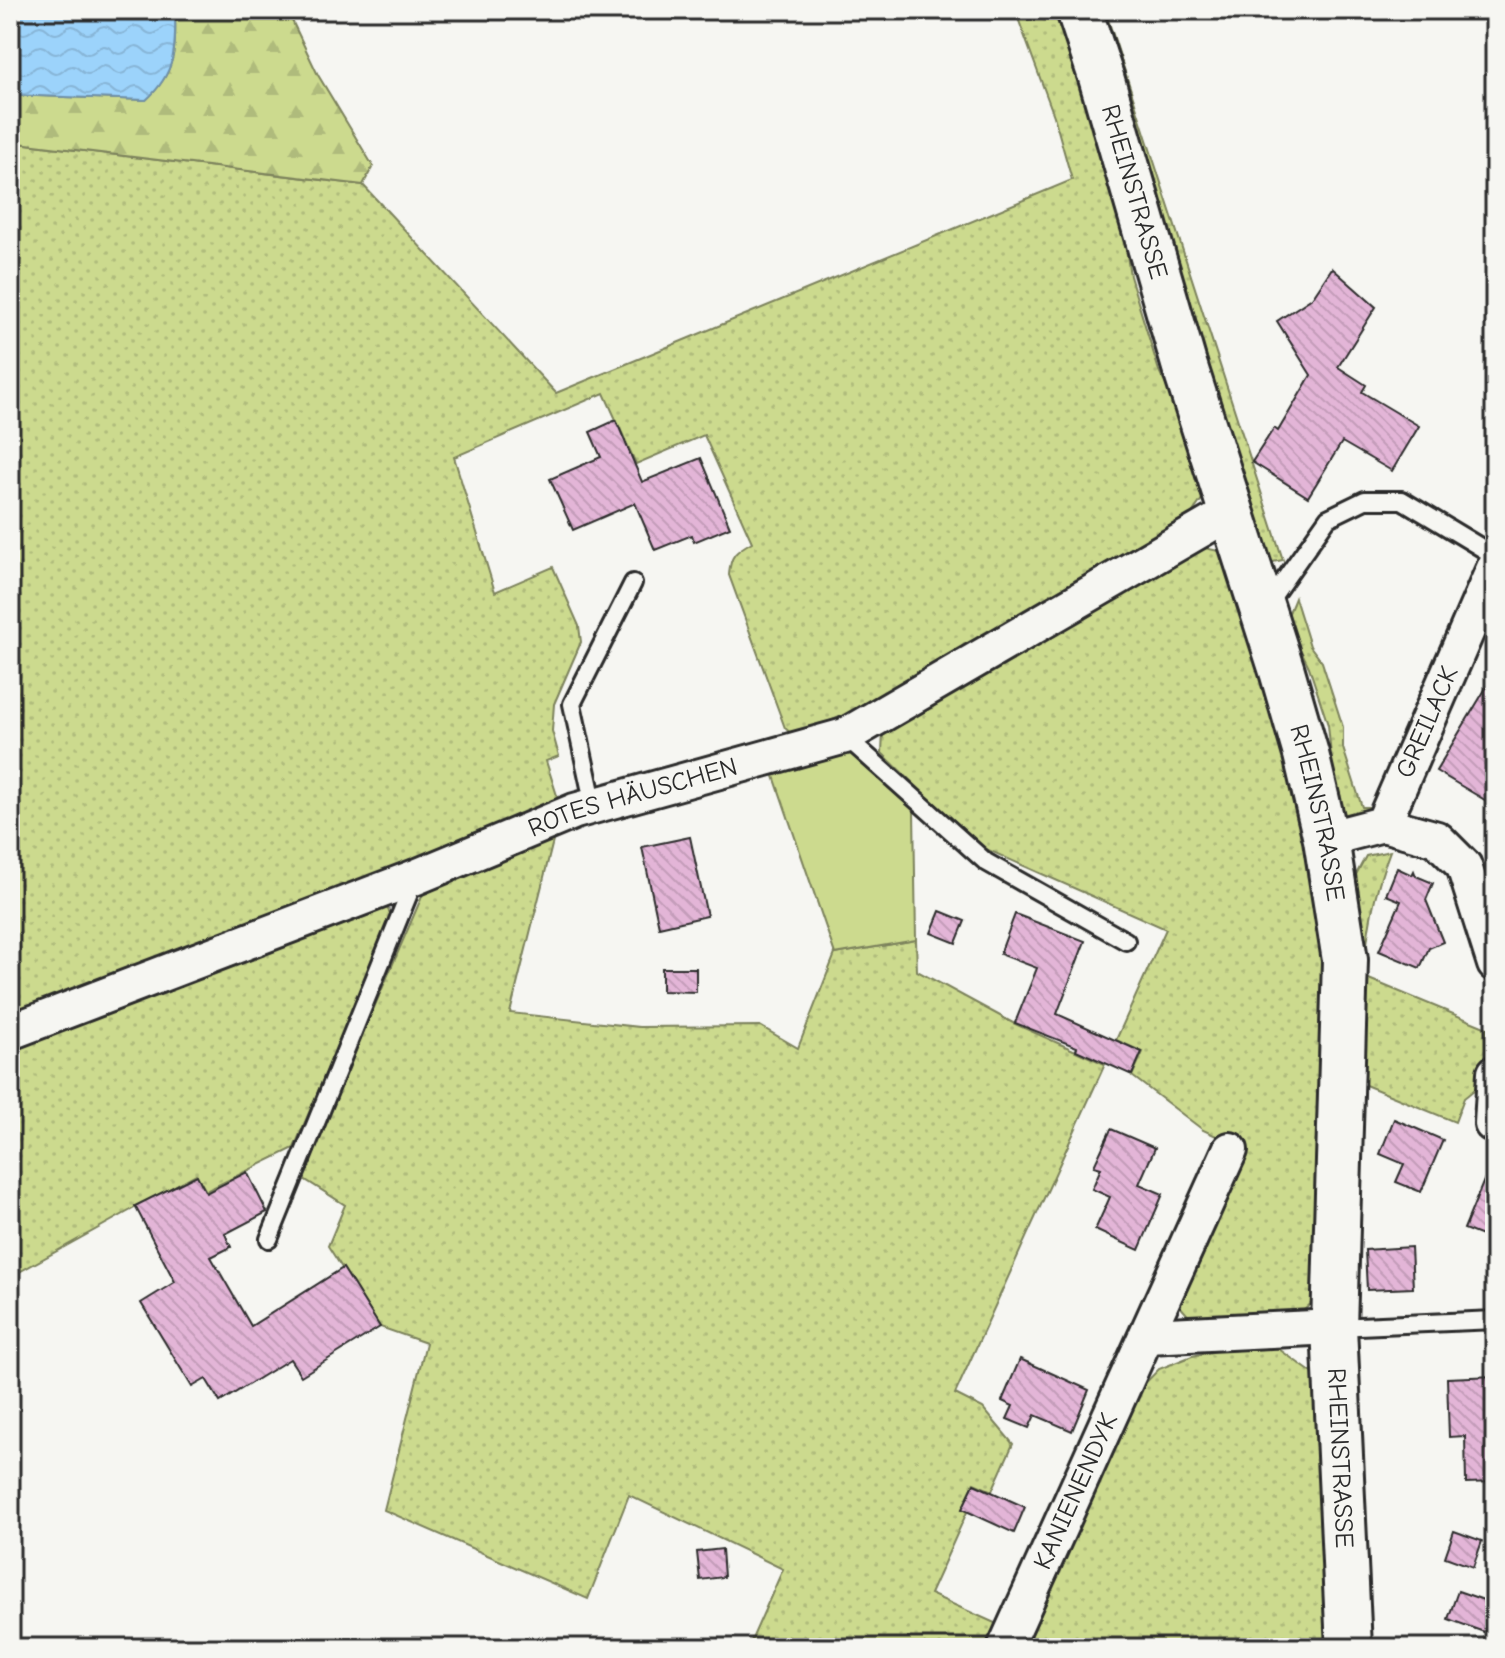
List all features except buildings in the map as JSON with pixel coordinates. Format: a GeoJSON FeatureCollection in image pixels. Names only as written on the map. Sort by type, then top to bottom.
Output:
{"type":"FeatureCollection","features":[{"type":"Feature","properties":{"kind":"main road","name":"RHEINSTRASSE"},"geometry":{"type":"LineString","coordinates":[[1079,10],[1184,364],[1306,754],[1326,839],[1345,960],[1334,1327],[1349,1648]]}},
{"type":"Feature","properties":{"kind":"street","name":"ROTES HÄUSCHEN"},"geometry":{"type":"LineString","coordinates":[[10,1032],[416,877],[575,811],[845,736],[1231,512]]}},
{"type":"Feature","properties":{"kind":"street","name":"GREILACK"},"geometry":{"type":"LineString","coordinates":[[1383,824],[1495,566]]}},
{"type":"Feature","properties":{"kind":"street"},"geometry":{"type":"LineString","coordinates":[[1326,839],[1383,824],[1437,839],[1464,866],[1495,964]]}},
{"type":"Feature","properties":{"kind":"street"},"geometry":{"type":"LineString","coordinates":[[1492,1124],[1495,1073]]}},
{"type":"Feature","properties":{"kind":"street","name":"KANIENENDYK"},"geometry":{"type":"LineString","coordinates":[[1005,1648],[1230,1150]]}},
{"type":"Feature","properties":{"kind":"street"},"geometry":{"type":"LineString","coordinates":[[1148,1336],[1334,1327]]}},
{"type":"Feature","properties":{"kind":"lane"},"geometry":{"type":"LineString","coordinates":[[1263,611],[1328,518],[1365,500],[1402,500],[1495,556]]}},
{"type":"Feature","properties":{"kind":"lane"},"geometry":{"type":"LineString","coordinates":[[594,806],[572,704],[633,583]]}},
{"type":"Feature","properties":{"kind":"lane"},"geometry":{"type":"LineString","coordinates":[[845,736],[986,862],[1126,941]]}},
{"type":"Feature","properties":{"kind":"lane"},"geometry":{"type":"LineString","coordinates":[[269,1239],[416,877]]}},
{"type":"Feature","properties":{"kind":"lane"},"geometry":{"type":"LineString","coordinates":[[1334,1327],[1495,1320]]}},
{"type":"Feature","properties":{"kind":"green space"},"geometry":{"type":"Polygon","coordinates":[[[175,10],[287,10],[318,75],[373,166],[363,185],[10,142],[10,95],[146,100],[169,70],[175,36],[175,10]]]}},
{"type":"Feature","properties":{"kind":"green space"},"geometry":{"type":"Polygon","coordinates":[[[1015,10],[1061,10],[1120,206],[1130,276],[1159,371],[1190,434],[1209,489],[1186,522],[871,704],[794,736],[785,728],[729,575],[735,554],[752,542],[704,435],[636,464],[604,393],[454,457],[495,592],[553,567],[579,626],[581,642],[554,704],[552,731],[559,756],[546,761],[560,805],[10,1013],[10,142],[363,185],[556,393],[1072,180],[1054,116],[1015,10]]]}},
{"type":"Feature","properties":{"kind":"green space"},"geometry":{"type":"Polygon","coordinates":[[[1091,10],[1105,10],[1283,560],[1262,564],[1091,10]]]}},
{"type":"Feature","properties":{"kind":"green space"},"geometry":{"type":"Polygon","coordinates":[[[1200,547],[1228,553],[1296,768],[1328,949],[1322,1293],[1300,1314],[1192,1320],[1171,1296],[1240,1147],[1203,1130],[1132,1076],[1143,1052],[1116,1040],[1166,929],[977,845],[882,753],[883,731],[1200,547]]]}},
{"type":"Feature","properties":{"kind":"green space"},"geometry":{"type":"Polygon","coordinates":[[[1295,598],[1310,646],[1322,662],[1343,727],[1343,748],[1362,807],[1379,807],[1351,822],[1336,807],[1328,725],[1309,667],[1286,620],[1295,598]]]}},
{"type":"Feature","properties":{"kind":"green space"},"geometry":{"type":"Polygon","coordinates":[[[847,746],[914,811],[916,940],[835,954],[774,776],[847,746]]]}},
{"type":"Feature","properties":{"kind":"green space"},"geometry":{"type":"Polygon","coordinates":[[[554,837],[510,1013],[639,1027],[760,1026],[798,1048],[835,954],[916,940],[917,971],[1013,1023],[1105,1064],[955,1394],[983,1408],[1013,1444],[992,1491],[974,1483],[962,1509],[967,1512],[930,1594],[1006,1628],[996,1648],[748,1648],[783,1569],[629,1495],[588,1599],[384,1510],[426,1343],[380,1327],[328,1246],[345,1205],[301,1177],[426,887],[554,837]]]}},
{"type":"Feature","properties":{"kind":"green space"},"geometry":{"type":"Polygon","coordinates":[[[1390,851],[1372,913],[1364,977],[1487,1028],[1486,1069],[1479,1086],[1464,1098],[1455,1122],[1358,1082],[1351,884],[1366,856],[1390,851]]]}},
{"type":"Feature","properties":{"kind":"green space"},"geometry":{"type":"Polygon","coordinates":[[[384,902],[392,917],[294,1148],[206,1191],[196,1174],[10,1277],[10,1050],[384,902]]]}},
{"type":"Feature","properties":{"kind":"green space"},"geometry":{"type":"Polygon","coordinates":[[[1276,1347],[1322,1380],[1334,1648],[1012,1648],[1120,1409],[1159,1369],[1192,1356],[1222,1350],[1276,1347]]]}},
{"type":"Feature","properties":{"kind":"water"},"geometry":{"type":"Polygon","coordinates":[[[10,10],[175,10],[174,48],[169,70],[146,100],[10,95],[10,10]]]}}]}
